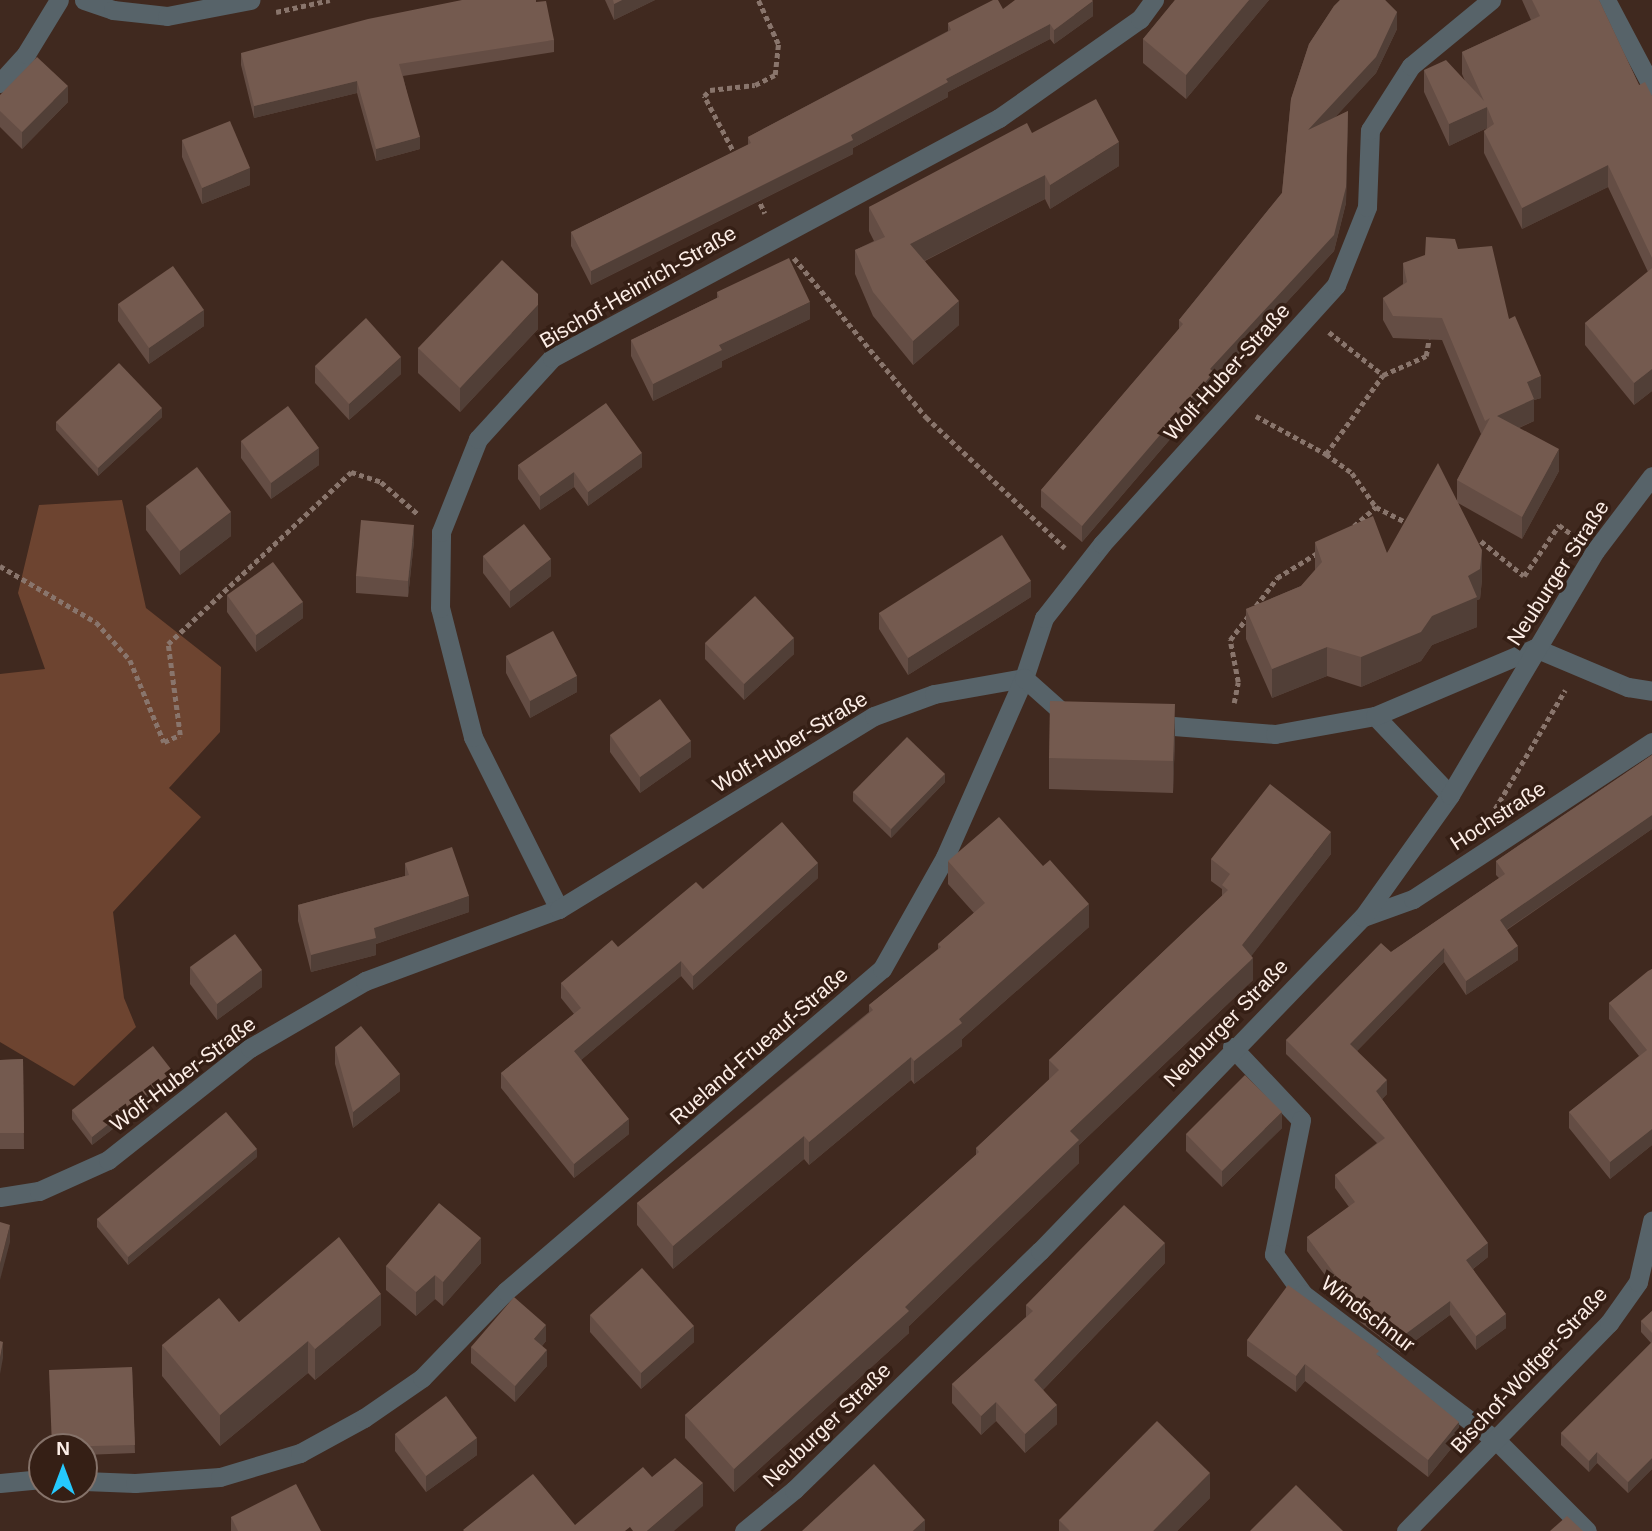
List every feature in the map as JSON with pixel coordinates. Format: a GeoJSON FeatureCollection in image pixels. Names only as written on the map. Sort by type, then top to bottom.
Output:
{"type":"FeatureCollection","features":[{"type":"Feature","properties":{"kind":"street"},"geometry":{"type":"LineString","coordinates":[[0,83],[26,54],[59,0]]}},
{"type":"Feature","properties":{"kind":"street"},"geometry":{"type":"LineString","coordinates":[[84,0],[113,10],[167,16],[250,0]]}},
{"type":"Feature","properties":{"kind":"street","name":"Bischof-Heinrich-Straße"},"geometry":{"type":"LineString","coordinates":[[559,909],[473,737],[440,608],[440,532],[478,439],[552,358],[775,235],[999,118],[1140,19],[1154,0]]}},
{"type":"Feature","properties":{"kind":"street","name":"Wolf-Huber-Straße"},"geometry":{"type":"LineString","coordinates":[[0,1197],[38,1191],[108,1160],[250,1048],[365,981],[559,909],[874,716],[934,694],[1024,678],[1044,618],[1087,568],[1102,544],[1336,285],[1367,207],[1370,130],[1411,66],[1491,0]]}},
{"type":"Feature","properties":{"kind":"street"},"geometry":{"type":"LineString","coordinates":[[1606,0],[1652,87]]}},
{"type":"Feature","properties":{"kind":"street","name":"Neuburger Straße"},"geometry":{"type":"LineString","coordinates":[[744,1531],[794,1490],[1040,1251],[1232,1047],[1363,917],[1450,795],[1595,551],[1652,476]]}},
{"type":"Feature","properties":{"kind":"street"},"geometry":{"type":"LineString","coordinates":[[1126,721],[1275,734],[1375,716],[1535,648],[1628,687],[1652,691]]}},
{"type":"Feature","properties":{"kind":"street"},"geometry":{"type":"LineString","coordinates":[[1024,678],[1061,711],[1087,715]]}},
{"type":"Feature","properties":{"kind":"street","name":"Rueland-Frueauf-Straße"},"geometry":{"type":"LineString","coordinates":[[98,1482],[135,1483],[220,1477],[300,1453],[364,1418],[422,1378],[506,1291],[882,969],[945,857],[1024,678]]}},
{"type":"Feature","properties":{"kind":"street"},"geometry":{"type":"LineString","coordinates":[[1375,716],[1450,795]]}},
{"type":"Feature","properties":{"kind":"street","name":"Hochstraße"},"geometry":{"type":"LineString","coordinates":[[1363,917],[1413,899],[1652,741]]}},
{"type":"Feature","properties":{"kind":"street","name":"Windschnur"},"geometry":{"type":"LineString","coordinates":[[1232,1047],[1301,1121],[1274,1254],[1303,1294],[1497,1441],[1587,1531]]}},
{"type":"Feature","properties":{"kind":"street","name":"Bischof-Wolfger-Straße"},"geometry":{"type":"LineString","coordinates":[[1406,1531],[1497,1441],[1609,1323],[1638,1282],[1652,1221]]}},
{"type":"Feature","properties":{"kind":"street"},"geometry":{"type":"LineString","coordinates":[[0,1483],[28,1480]]}},
{"type":"Feature","properties":{"kind":"path"},"geometry":{"type":"LineString","coordinates":[[269,13],[330,0]]}},
{"type":"Feature","properties":{"kind":"path"},"geometry":{"type":"LineString","coordinates":[[744,170],[704,96],[710,90],[755,86],[776,77],[778,44],[758,0]]}},
{"type":"Feature","properties":{"kind":"path"},"geometry":{"type":"LineString","coordinates":[[754,191],[765,213]]}},
{"type":"Feature","properties":{"kind":"path"},"geometry":{"type":"LineString","coordinates":[[775,235],[926,417],[1087,568]]}},
{"type":"Feature","properties":{"kind":"path"},"geometry":{"type":"LineString","coordinates":[[1332,334],[1383,375]]}},
{"type":"Feature","properties":{"kind":"path"},"geometry":{"type":"LineString","coordinates":[[1326,454],[1383,375],[1426,356],[1429,339]]}},
{"type":"Feature","properties":{"kind":"path"},"geometry":{"type":"LineString","coordinates":[[1232,400],[1326,454],[1352,473],[1376,508],[1410,524]]}},
{"type":"Feature","properties":{"kind":"path"},"geometry":{"type":"LineString","coordinates":[[0,566],[96,622],[130,660],[164,742],[180,735],[168,643],[351,472],[381,482],[440,532]]}},
{"type":"Feature","properties":{"kind":"path"},"geometry":{"type":"LineString","coordinates":[[1349,530],[1376,508]]}},
{"type":"Feature","properties":{"kind":"path"},"geometry":{"type":"LineString","coordinates":[[1481,541],[1524,576],[1559,525],[1595,551]]}},
{"type":"Feature","properties":{"kind":"path"},"geometry":{"type":"LineString","coordinates":[[1217,730],[1233,709],[1238,682],[1230,640],[1277,579],[1331,545]]}},
{"type":"Feature","properties":{"kind":"path"},"geometry":{"type":"LineString","coordinates":[[1488,849],[1482,832],[1578,664]]}},
{"type":"Feature","properties":{"kind":"shaded area"},"geometry":{"type":"Polygon","coordinates":[[[122,500],[146,608],[221,667],[220,732],[169,788],[201,817],[113,912],[124,998],[136,1027],[74,1086],[0,1042],[0,674],[45,669],[18,593],[39,505],[122,500]]]}},
{"type":"Feature","properties":{"kind":"building"},"geometry":{"type":"Polygon","coordinates":[[[462,0],[546,1],[554,40],[399,64],[420,137],[376,149],[357,81],[254,106],[241,53],[368,19],[462,0]]]}},
{"type":"Feature","properties":{"kind":"building"},"geometry":{"type":"Polygon","coordinates":[[[998,0],[1003,9],[1015,0],[1093,1],[1054,30],[1050,24],[946,79],[948,82],[851,135],[853,140],[591,271],[571,232],[751,143],[748,137],[951,30],[948,23],[998,0]]]}},
{"type":"Feature","properties":{"kind":"building"},"geometry":{"type":"Polygon","coordinates":[[[1175,0],[1249,0],[1186,75],[1143,39],[1175,0]]]}},
{"type":"Feature","properties":{"kind":"building"},"geometry":{"type":"Polygon","coordinates":[[[1340,0],[1385,0],[1397,12],[1376,57],[1308,130],[1348,111],[1346,187],[1334,235],[1210,369],[1214,372],[1082,526],[1041,490],[1183,324],[1179,320],[1282,193],[1291,99],[1309,44],[1340,0]]]}},
{"type":"Feature","properties":{"kind":"building"},"geometry":{"type":"Polygon","coordinates":[[[1532,0],[1599,0],[1639,85],[1645,82],[1652,96],[1652,258],[1608,165],[1522,208],[1484,131],[1494,124],[1487,107],[1449,124],[1424,70],[1446,60],[1484,101],[1462,52],[1540,16],[1532,0]]]}},
{"type":"Feature","properties":{"kind":"building"},"geometry":{"type":"Polygon","coordinates":[[[37,57],[68,86],[22,132],[0,111],[0,95],[37,57]]]}},
{"type":"Feature","properties":{"kind":"building"},"geometry":{"type":"Polygon","coordinates":[[[1096,99],[1119,142],[1050,185],[1045,175],[910,244],[959,301],[913,341],[873,292],[855,250],[885,237],[869,207],[1027,123],[1032,133],[1096,99]]]}},
{"type":"Feature","properties":{"kind":"building"},"geometry":{"type":"Polygon","coordinates":[[[230,121],[250,168],[202,188],[182,140],[230,121]]]}},
{"type":"Feature","properties":{"kind":"building"},"geometry":{"type":"Polygon","coordinates":[[[1426,237],[1455,239],[1458,249],[1492,246],[1509,319],[1515,316],[1541,376],[1527,382],[1534,399],[1497,416],[1559,449],[1522,517],[1457,480],[1490,418],[1485,421],[1442,318],[1393,316],[1383,298],[1407,282],[1403,263],[1425,255],[1426,237]]]}},
{"type":"Feature","properties":{"kind":"building"},"geometry":{"type":"Polygon","coordinates":[[[789,258],[810,302],[719,345],[722,350],[653,384],[631,340],[719,297],[717,292],[789,258]]]}},
{"type":"Feature","properties":{"kind":"building"},"geometry":{"type":"Polygon","coordinates":[[[502,260],[538,294],[538,305],[460,388],[418,348],[502,260]]]}},
{"type":"Feature","properties":{"kind":"building"},"geometry":{"type":"Polygon","coordinates":[[[173,266],[204,310],[149,348],[118,304],[173,266]]]}},
{"type":"Feature","properties":{"kind":"building"},"geometry":{"type":"Polygon","coordinates":[[[1652,268],[1652,369],[1634,383],[1585,323],[1652,268]]]}},
{"type":"Feature","properties":{"kind":"building"},"geometry":{"type":"Polygon","coordinates":[[[366,318],[401,357],[349,404],[315,366],[366,318]]]}},
{"type":"Feature","properties":{"kind":"building"},"geometry":{"type":"Polygon","coordinates":[[[119,363],[162,408],[98,468],[56,422],[119,363]]]}},
{"type":"Feature","properties":{"kind":"building"},"geometry":{"type":"Polygon","coordinates":[[[606,403],[642,453],[588,492],[574,472],[540,496],[518,465],[606,403]]]}},
{"type":"Feature","properties":{"kind":"building"},"geometry":{"type":"Polygon","coordinates":[[[288,406],[319,448],[271,483],[241,441],[288,406]]]}},
{"type":"Feature","properties":{"kind":"building"},"geometry":{"type":"Polygon","coordinates":[[[1438,463],[1482,550],[1480,569],[1468,576],[1477,597],[1432,616],[1421,632],[1361,657],[1327,647],[1272,669],[1246,609],[1301,586],[1322,562],[1315,542],[1373,516],[1387,553],[1438,463]]]}},
{"type":"Feature","properties":{"kind":"building"},"geometry":{"type":"Polygon","coordinates":[[[197,467],[231,512],[180,551],[146,506],[197,467]]]}},
{"type":"Feature","properties":{"kind":"building"},"geometry":{"type":"Polygon","coordinates":[[[361,520],[414,525],[408,581],[356,576],[361,520]]]}},
{"type":"Feature","properties":{"kind":"building"},"geometry":{"type":"Polygon","coordinates":[[[524,524],[551,559],[510,591],[483,556],[524,524]]]}},
{"type":"Feature","properties":{"kind":"building"},"geometry":{"type":"Polygon","coordinates":[[[1002,535],[1031,581],[908,658],[879,613],[1002,535]]]}},
{"type":"Feature","properties":{"kind":"building"},"geometry":{"type":"Polygon","coordinates":[[[273,562],[303,602],[256,635],[227,595],[273,562]]]}},
{"type":"Feature","properties":{"kind":"building"},"geometry":{"type":"Polygon","coordinates":[[[755,596],[794,638],[744,684],[705,643],[755,596]]]}},
{"type":"Feature","properties":{"kind":"building"},"geometry":{"type":"Polygon","coordinates":[[[553,631],[577,676],[530,701],[506,656],[553,631]]]}},
{"type":"Feature","properties":{"kind":"building"},"geometry":{"type":"Polygon","coordinates":[[[660,699],[691,741],[640,777],[610,735],[660,699]]]}},
{"type":"Feature","properties":{"kind":"building"},"geometry":{"type":"Polygon","coordinates":[[[1050,701],[1175,704],[1173,761],[1049,758],[1050,701]]]}},
{"type":"Feature","properties":{"kind":"building"},"geometry":{"type":"Polygon","coordinates":[[[907,737],[945,774],[891,829],[853,792],[907,737]]]}},
{"type":"Feature","properties":{"kind":"building"},"geometry":{"type":"Polygon","coordinates":[[[1652,755],[1652,815],[1500,920],[1518,946],[1466,981],[1444,948],[1350,1044],[1387,1080],[1376,1091],[1488,1243],[1466,1260],[1506,1314],[1476,1336],[1450,1301],[1400,1338],[1360,1308],[1307,1237],[1355,1202],[1335,1175],[1385,1138],[1286,1040],[1381,943],[1391,952],[1505,874],[1496,861],[1652,755]]]}},
{"type":"Feature","properties":{"kind":"building"},"geometry":{"type":"Polygon","coordinates":[[[1270,784],[1331,832],[1242,945],[1253,958],[1070,1131],[1079,1140],[905,1307],[909,1311],[734,1469],[685,1415],[979,1152],[976,1148],[1059,1070],[1049,1060],[1228,890],[1222,885],[1230,874],[1211,859],[1270,784]]]}},
{"type":"Feature","properties":{"kind":"building"},"geometry":{"type":"Polygon","coordinates":[[[999,817],[1043,866],[1050,860],[1089,904],[959,1019],[962,1023],[914,1061],[911,1057],[809,1142],[804,1136],[673,1246],[637,1203],[873,1010],[869,1005],[941,947],[938,944],[985,903],[948,861],[999,817]]]}},
{"type":"Feature","properties":{"kind":"building"},"geometry":{"type":"Polygon","coordinates":[[[782,822],[818,863],[693,976],[681,961],[574,1051],[629,1119],[574,1164],[501,1073],[581,1008],[561,983],[612,940],[618,947],[696,882],[703,889],[782,822]]]}},
{"type":"Feature","properties":{"kind":"building"},"geometry":{"type":"Polygon","coordinates":[[[452,847],[469,896],[374,928],[376,938],[311,955],[298,905],[409,875],[405,863],[452,847]]]}},
{"type":"Feature","properties":{"kind":"building"},"geometry":{"type":"Polygon","coordinates":[[[235,934],[262,970],[217,1004],[190,967],[235,934]]]}},
{"type":"Feature","properties":{"kind":"building"},"geometry":{"type":"Polygon","coordinates":[[[1652,969],[1652,1129],[1610,1162],[1569,1112],[1647,1050],[1609,1003],[1652,969]]]}},
{"type":"Feature","properties":{"kind":"building"},"geometry":{"type":"Polygon","coordinates":[[[361,1026],[400,1074],[353,1112],[335,1047],[361,1026]]]}},
{"type":"Feature","properties":{"kind":"building"},"geometry":{"type":"Polygon","coordinates":[[[153,1046],[174,1073],[92,1137],[72,1110],[153,1046]]]}},
{"type":"Feature","properties":{"kind":"building"},"geometry":{"type":"Polygon","coordinates":[[[23,1059],[24,1133],[0,1133],[0,1060],[23,1059]]]}},
{"type":"Feature","properties":{"kind":"building"},"geometry":{"type":"Polygon","coordinates":[[[1245,1075],[1282,1112],[1222,1171],[1186,1134],[1245,1075]]]}},
{"type":"Feature","properties":{"kind":"building"},"geometry":{"type":"Polygon","coordinates":[[[226,1112],[257,1149],[128,1257],[97,1219],[226,1112]]]}},
{"type":"Feature","properties":{"kind":"building"},"geometry":{"type":"Polygon","coordinates":[[[439,1203],[481,1238],[443,1282],[435,1275],[416,1292],[386,1266],[439,1203]]]}},
{"type":"Feature","properties":{"kind":"building"},"geometry":{"type":"Polygon","coordinates":[[[1124,1205],[1165,1243],[1034,1380],[1057,1405],[1025,1434],[996,1402],[981,1416],[952,1384],[1033,1311],[1026,1305],[1124,1205]]]}},
{"type":"Feature","properties":{"kind":"building"},"geometry":{"type":"Polygon","coordinates":[[[0,1222],[10,1225],[0,1264],[0,1222]]]}},
{"type":"Feature","properties":{"kind":"building"},"geometry":{"type":"Polygon","coordinates":[[[339,1237],[381,1294],[315,1349],[308,1341],[220,1415],[162,1345],[219,1298],[239,1322],[339,1237]]]}},
{"type":"Feature","properties":{"kind":"building"},"geometry":{"type":"Polygon","coordinates":[[[642,1268],[694,1326],[641,1373],[590,1315],[642,1268]]]}},
{"type":"Feature","properties":{"kind":"building"},"geometry":{"type":"Polygon","coordinates":[[[1288,1285],[1379,1351],[1376,1354],[1459,1422],[1428,1460],[1305,1364],[1296,1376],[1247,1340],[1288,1285]]]}},
{"type":"Feature","properties":{"kind":"building"},"geometry":{"type":"Polygon","coordinates":[[[514,1297],[546,1325],[534,1339],[547,1350],[515,1386],[471,1347],[514,1297]]]}},
{"type":"Feature","properties":{"kind":"building"},"geometry":{"type":"Polygon","coordinates":[[[1652,1311],[1652,1333],[1641,1321],[1652,1311]]]}},
{"type":"Feature","properties":{"kind":"building"},"geometry":{"type":"Polygon","coordinates":[[[1652,1342],[1652,1458],[1628,1482],[1597,1452],[1589,1461],[1561,1433],[1652,1342]]]}},
{"type":"Feature","properties":{"kind":"building"},"geometry":{"type":"Polygon","coordinates":[[[132,1367],[135,1445],[98,1446],[98,1433],[51,1433],[49,1370],[132,1367]]]}},
{"type":"Feature","properties":{"kind":"building"},"geometry":{"type":"Polygon","coordinates":[[[446,1396],[477,1438],[426,1476],[395,1434],[446,1396]]]}},
{"type":"Feature","properties":{"kind":"building"},"geometry":{"type":"Polygon","coordinates":[[[1157,1421],[1210,1473],[1153,1531],[1070,1531],[1059,1520],[1157,1421]]]}},
{"type":"Feature","properties":{"kind":"building"},"geometry":{"type":"Polygon","coordinates":[[[675,1458],[703,1483],[647,1531],[633,1531],[630,1527],[625,1531],[463,1530],[533,1474],[575,1525],[643,1467],[652,1477],[675,1458]]]}},
{"type":"Feature","properties":{"kind":"building"},"geometry":{"type":"Polygon","coordinates":[[[874,1464],[925,1520],[913,1531],[802,1531],[874,1464]]]}},
{"type":"Feature","properties":{"kind":"building"},"geometry":{"type":"Polygon","coordinates":[[[296,1484],[321,1531],[238,1531],[231,1517],[296,1484]]]}},
{"type":"Feature","properties":{"kind":"building"},"geometry":{"type":"Polygon","coordinates":[[[1296,1485],[1343,1531],[1250,1531],[1296,1485]]]}},
{"type":"Feature","properties":{"kind":"building"},"geometry":{"type":"Polygon","coordinates":[[[1567,1516],[1583,1531],[1550,1531],[1567,1516]]]}}]}
